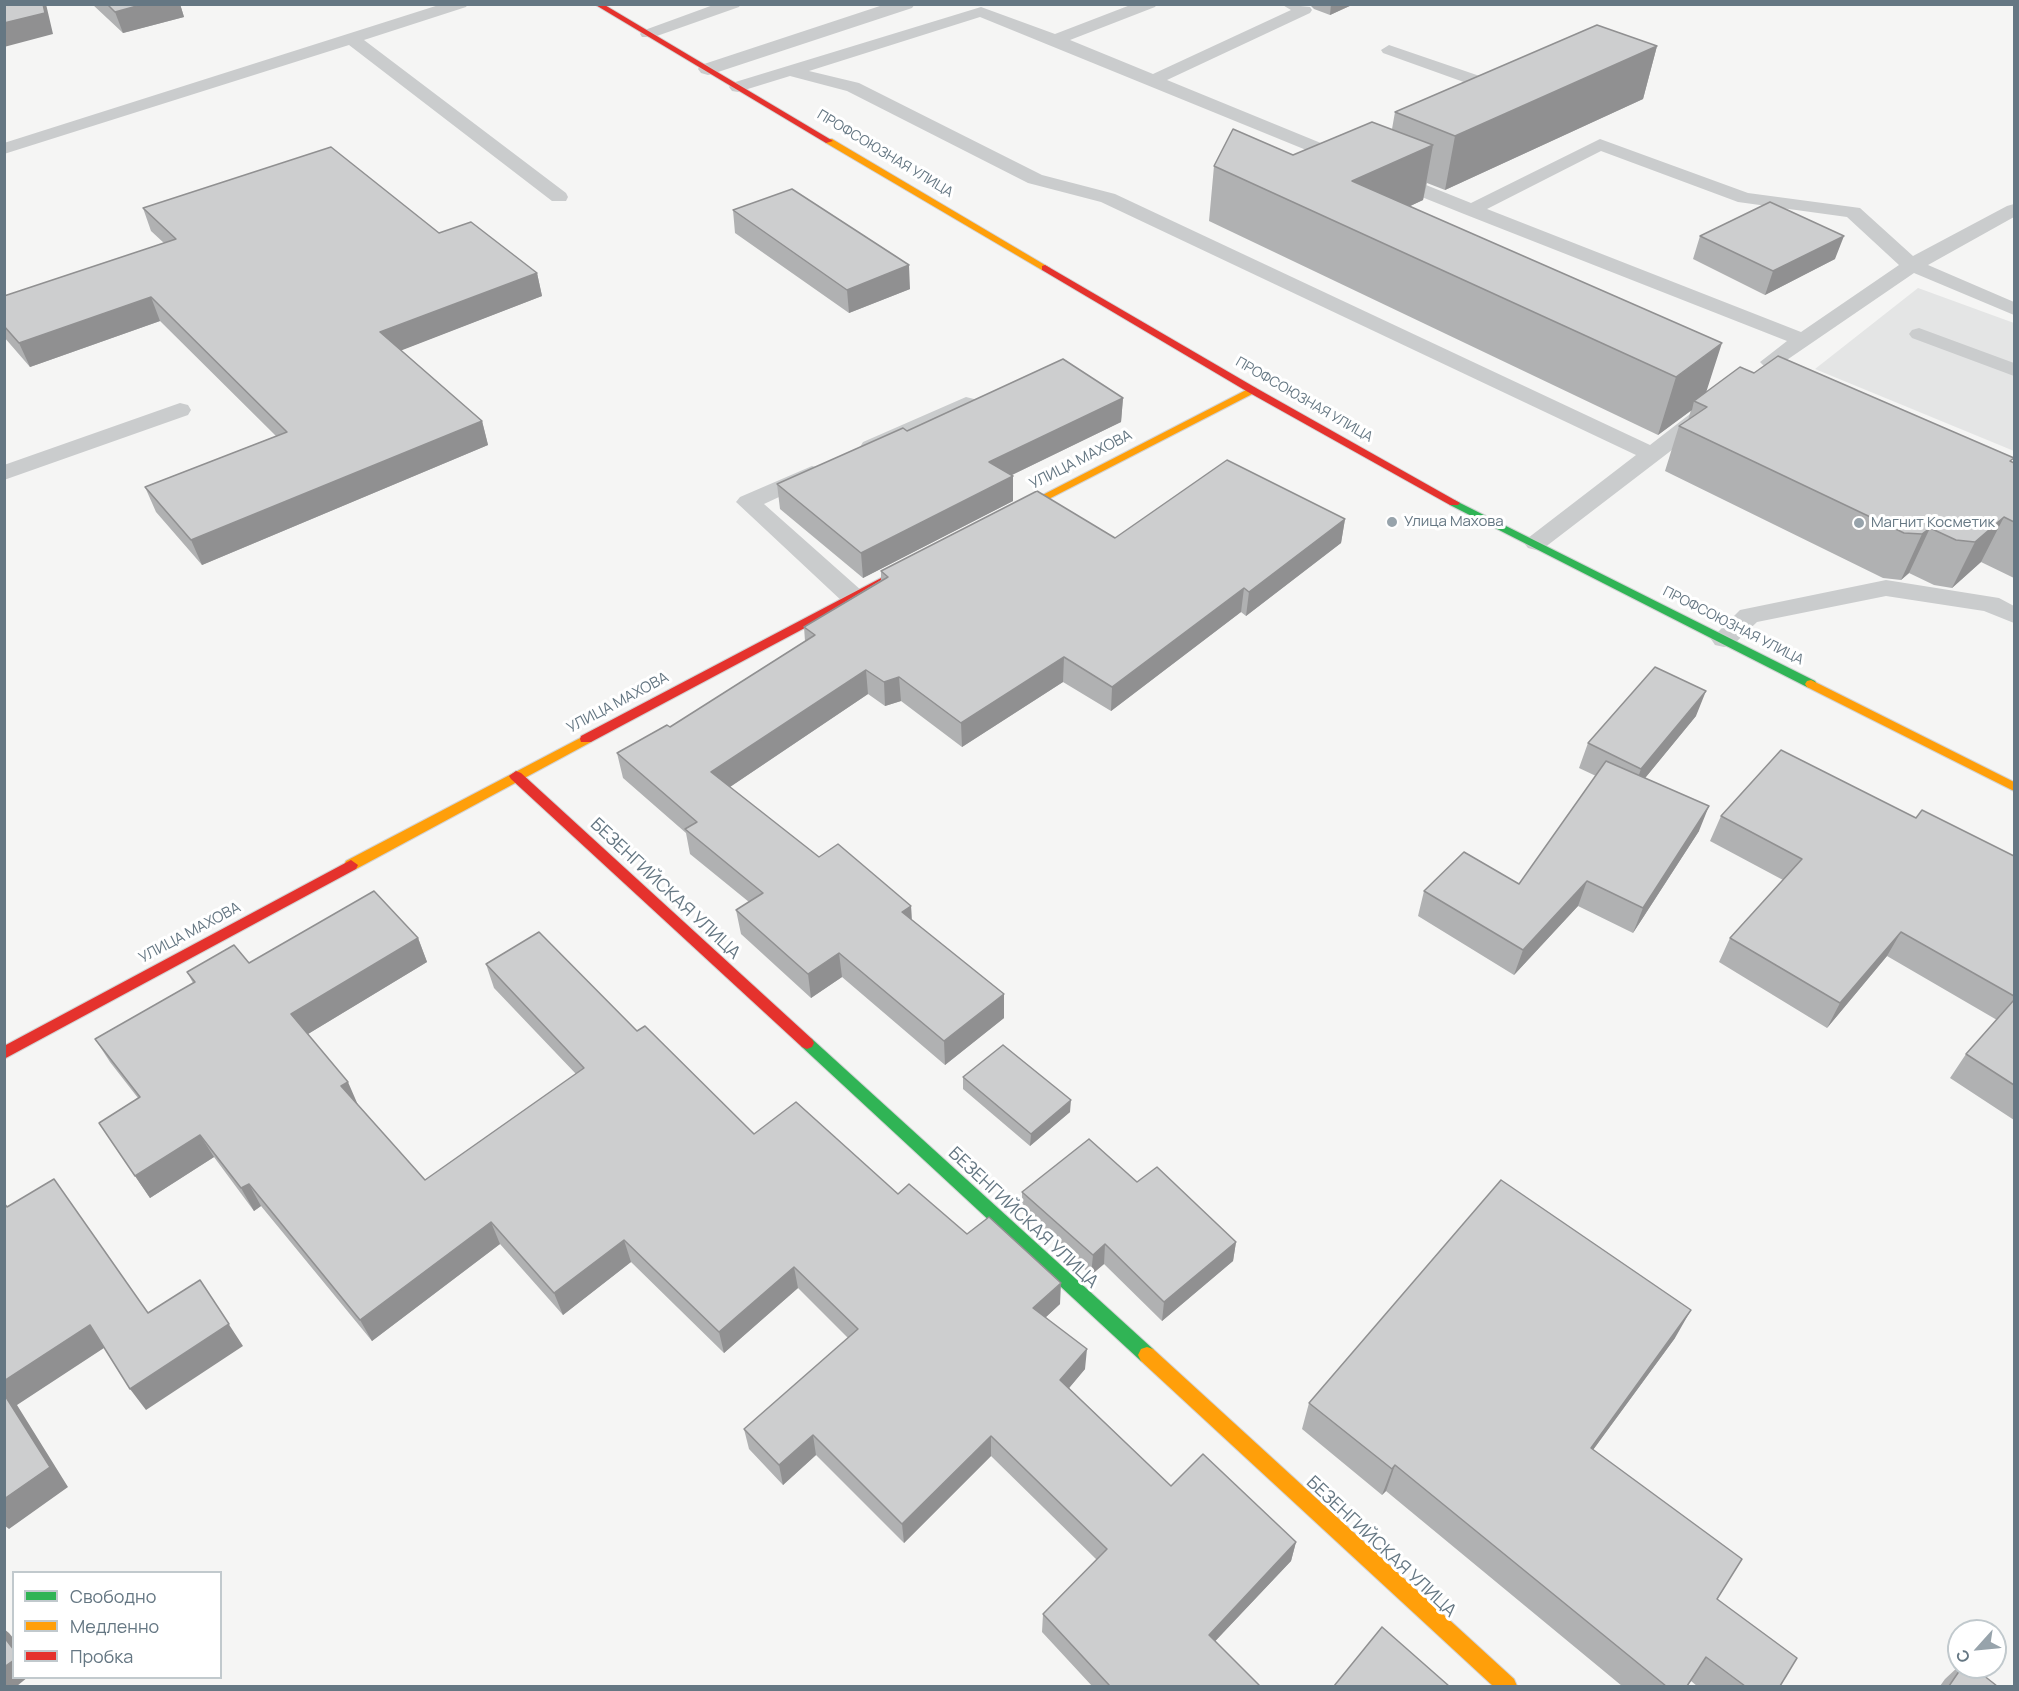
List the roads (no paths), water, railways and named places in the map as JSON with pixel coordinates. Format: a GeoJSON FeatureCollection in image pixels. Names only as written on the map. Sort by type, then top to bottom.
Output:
{"type":"FeatureCollection","features":[{"type":"Feature","properties":{"kind":"street","name":"ПРОФСОЮЗНАЯ УЛИЦА"},"geometry":{"type":"LineString","coordinates":[[597,4],[1252,390],[1433,492],[2014,788]]}},
{"type":"Feature","properties":{"kind":"street"},"geometry":{"type":"LineString","coordinates":[[708,69],[906,4]]}},
{"type":"Feature","properties":{"kind":"street","name":"УЛИЦА МАХОВА"},"geometry":{"type":"LineString","coordinates":[[990,526],[1252,390]]}},
{"type":"Feature","properties":{"kind":"street","name":"УЛИЦА МАХОВА"},"geometry":{"type":"LineString","coordinates":[[4,1053],[516,776],[916,564]]}},
{"type":"Feature","properties":{"kind":"street","name":"БЕЗЕНГИЙСКАЯ УЛИЦА"},"geometry":{"type":"LineString","coordinates":[[516,776],[1507,1686]]}},
{"type":"Feature","properties":{"kind":"lane"},"geometry":{"type":"LineString","coordinates":[[4,149],[460,4]]}},
{"type":"Feature","properties":{"kind":"lane"},"geometry":{"type":"LineString","coordinates":[[648,34],[733,4]]}},
{"type":"Feature","properties":{"kind":"lane"},"geometry":{"type":"LineString","coordinates":[[1055,40],[1149,4]]}},
{"type":"Feature","properties":{"kind":"lane"},"geometry":{"type":"LineString","coordinates":[[1154,80],[1304,10],[1289,4]]}},
{"type":"Feature","properties":{"kind":"lane"},"geometry":{"type":"LineString","coordinates":[[389,10],[407,22]]}},
{"type":"Feature","properties":{"kind":"lane"},"geometry":{"type":"LineString","coordinates":[[738,87],[981,12],[1471,210],[1803,340]]}},
{"type":"Feature","properties":{"kind":"lane"},"geometry":{"type":"LineString","coordinates":[[352,39],[559,197]]}},
{"type":"Feature","properties":{"kind":"lane"},"geometry":{"type":"LineString","coordinates":[[1389,50],[1500,89],[1480,100]]}},
{"type":"Feature","properties":{"kind":"lane"},"geometry":{"type":"LineString","coordinates":[[790,71],[853,87],[1035,179],[1108,198],[1651,454]]}},
{"type":"Feature","properties":{"kind":"lane"},"geometry":{"type":"LineString","coordinates":[[1471,210],[1600,144],[1745,198],[1853,212],[1912,265],[2014,309]]}},
{"type":"Feature","properties":{"kind":"lane"},"geometry":{"type":"LineString","coordinates":[[1753,376],[1912,265],[2014,210]]}},
{"type":"Feature","properties":{"kind":"lane"},"geometry":{"type":"LineString","coordinates":[[1919,334],[2014,370]]}},
{"type":"Feature","properties":{"kind":"lane"},"geometry":{"type":"LineString","coordinates":[[1771,362],[1793,371]]}},
{"type":"Feature","properties":{"kind":"lane"},"geometry":{"type":"LineString","coordinates":[[854,454],[982,397]]}},
{"type":"Feature","properties":{"kind":"lane"},"geometry":{"type":"LineString","coordinates":[[1536,543],[1725,398]]}},
{"type":"Feature","properties":{"kind":"lane"},"geometry":{"type":"LineString","coordinates":[[4,473],[180,410]]}},
{"type":"Feature","properties":{"kind":"lane"},"geometry":{"type":"LineString","coordinates":[[833,464],[748,502],[853,597]]}},
{"type":"Feature","properties":{"kind":"lane"},"geometry":{"type":"LineString","coordinates":[[1724,639],[1749,616],[1886,588],[1990,604],[2014,615]]}},
{"type":"Feature","properties":{"kind":"place","name":"Улица Махова"},"geometry":{"type":"Point","coordinates":[1392,522]}},
{"type":"Feature","properties":{"kind":"place","name":"Магнит Косметик"},"geometry":{"type":"Point","coordinates":[1859,523]}}]}
